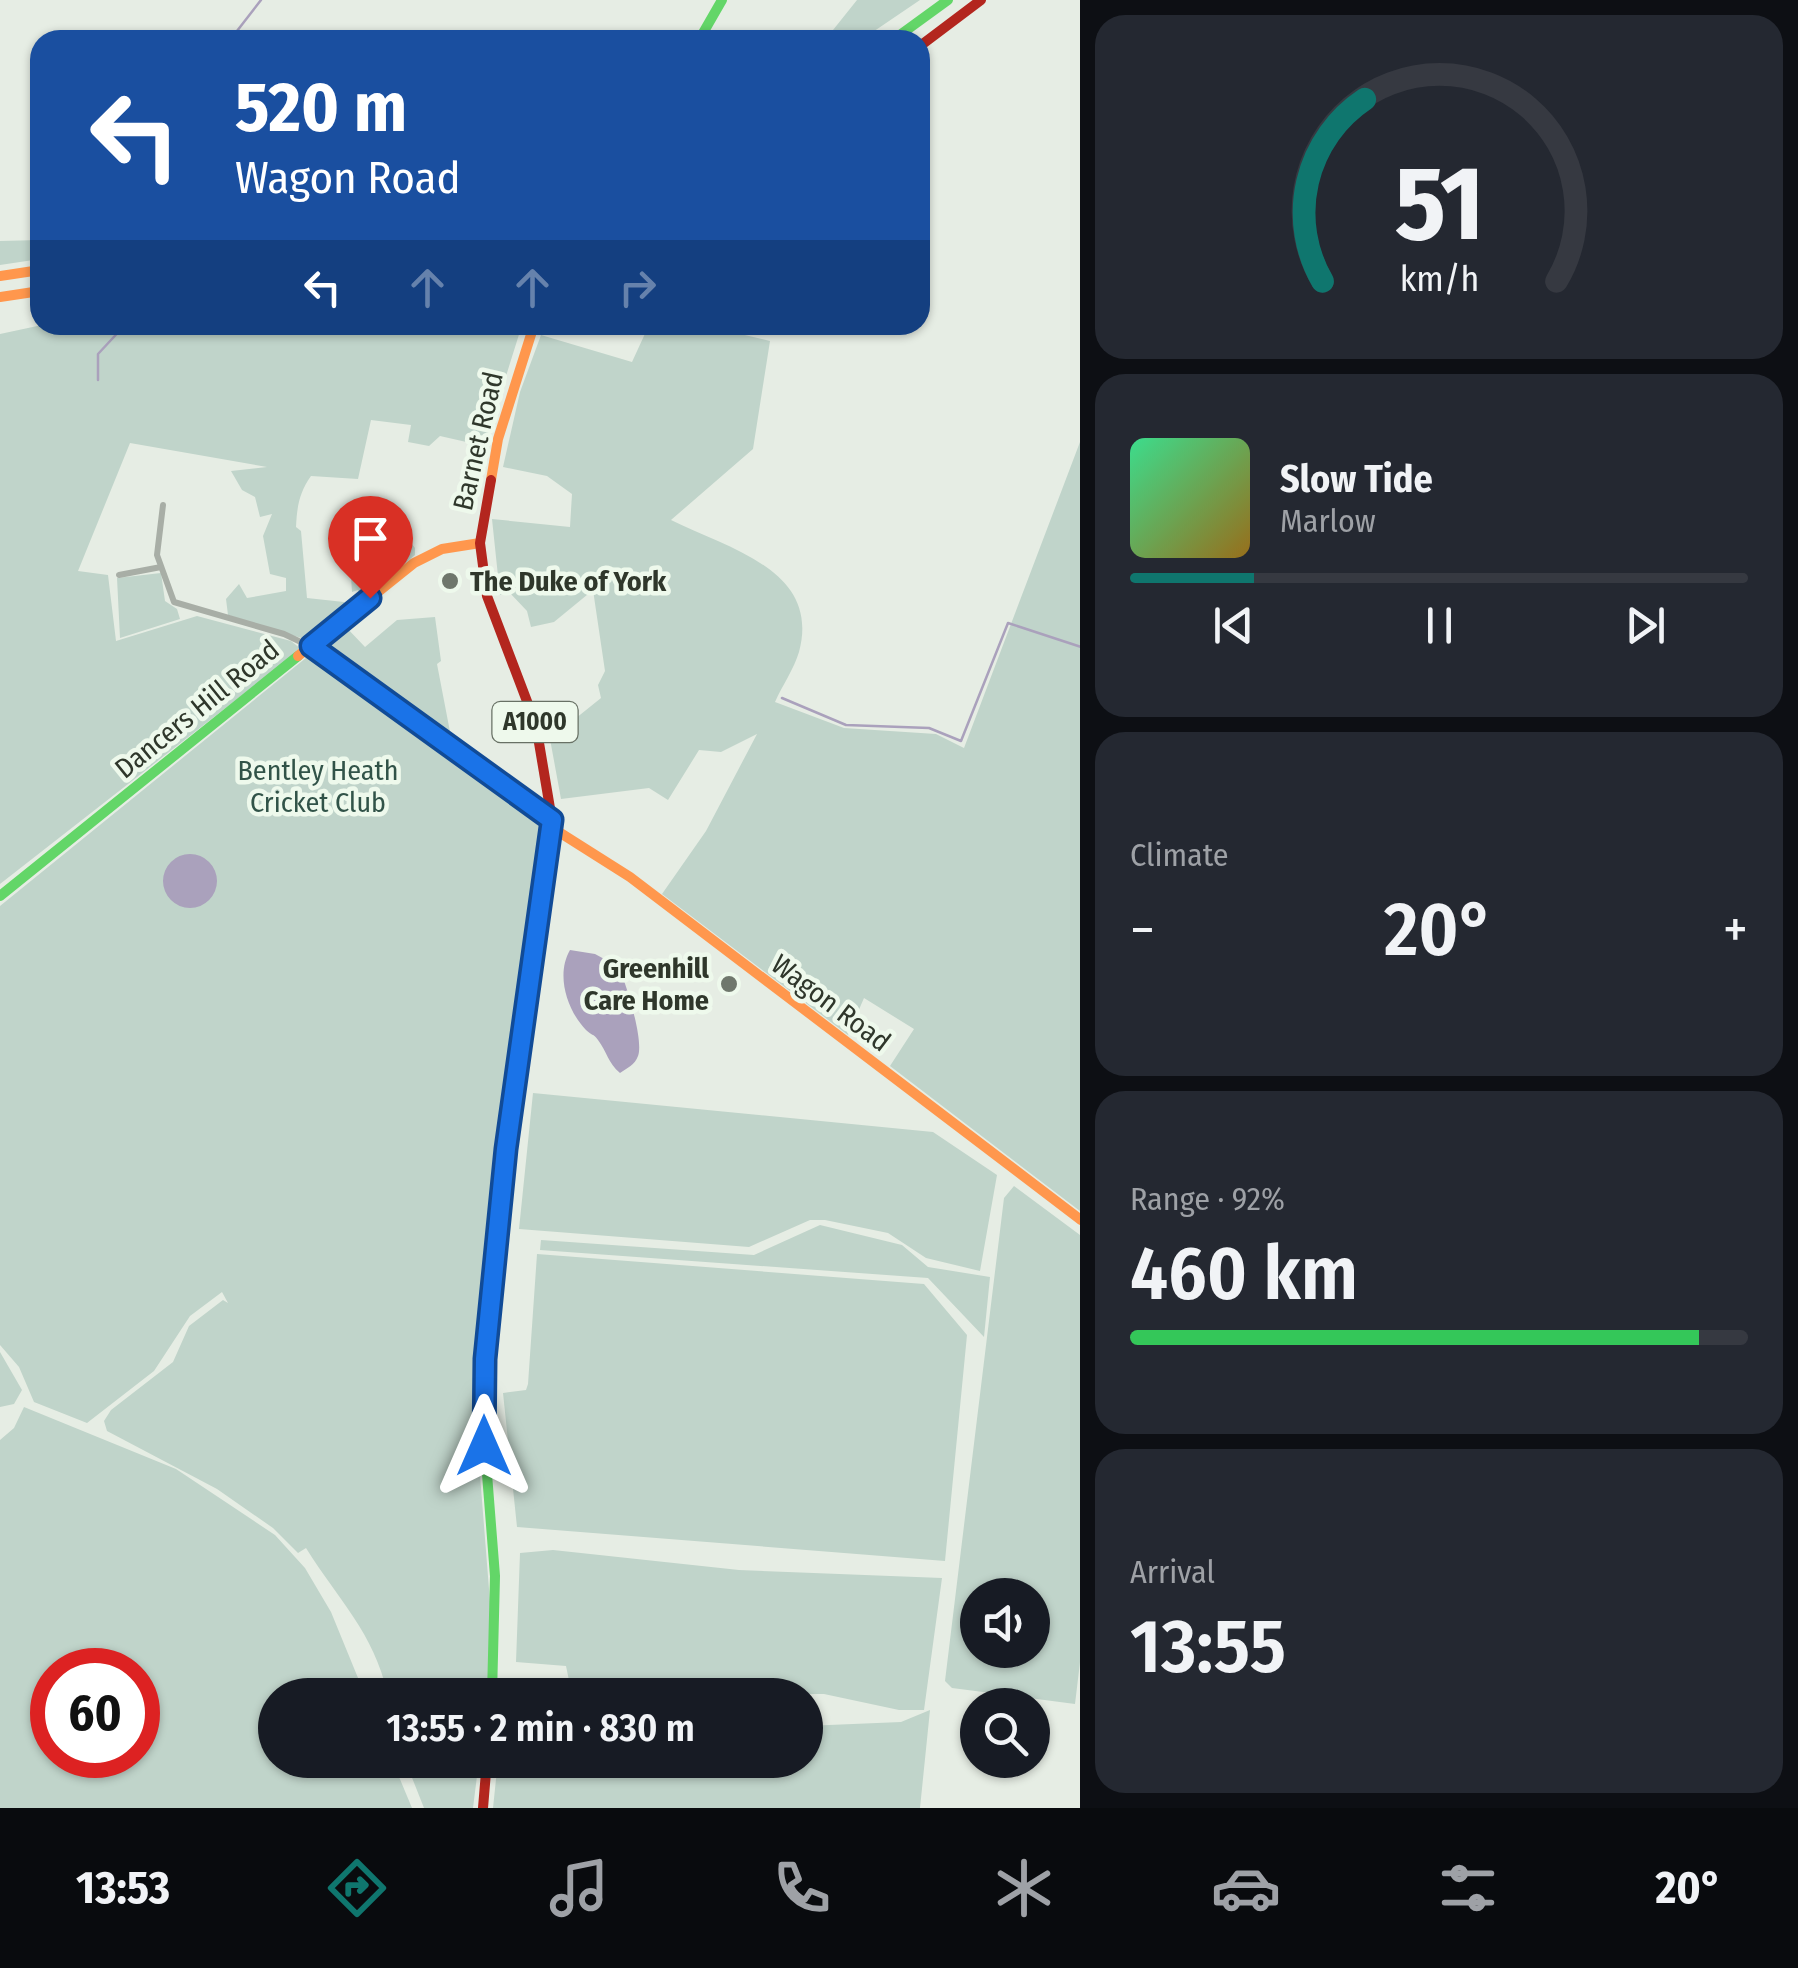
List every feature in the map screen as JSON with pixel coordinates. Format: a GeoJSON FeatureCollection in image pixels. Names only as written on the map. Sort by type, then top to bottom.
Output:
{"type":"FeatureCollection","features":[{"type":"Feature","properties":{"kind":"main road"},"geometry":{"type":"LineString","coordinates":[[705,30],[722,0]]}},
{"type":"Feature","properties":{"kind":"main road"},"geometry":{"type":"LineString","coordinates":[[907,30],[948,0]]}},
{"type":"Feature","properties":{"kind":"main road"},"geometry":{"type":"LineString","coordinates":[[930,38],[980,0]]}},
{"type":"Feature","properties":{"kind":"main road"},"geometry":{"type":"LineString","coordinates":[[0,276],[30,272]]}},
{"type":"Feature","properties":{"kind":"main road"},"geometry":{"type":"LineString","coordinates":[[0,297],[30,292]]}},
{"type":"Feature","properties":{"kind":"main road","name":"Barnet Road"},"geometry":{"type":"LineString","coordinates":[[530,335],[494,454],[480,543],[486,596],[536,724],[552,824]]}},
{"type":"Feature","properties":{"kind":"main road","name":"Dancers Hill Road"},"geometry":{"type":"LineString","coordinates":[[0,896],[424,556],[480,543]]}},
{"type":"Feature","properties":{"kind":"main road","name":"Wagon Road"},"geometry":{"type":"LineString","coordinates":[[552,824],[630,877],[1080,1220]]}},
{"type":"Feature","properties":{"kind":"main road","name":"A1000"},"geometry":{"type":"LineString","coordinates":[[492,1678],[495,1576],[482,1422],[485,1359],[506,1149],[552,824]]}},
{"type":"Feature","properties":{"kind":"main road"},"geometry":{"type":"LineString","coordinates":[[483,1808],[486,1778]]}},
{"type":"Feature","properties":{"kind":"street"},"geometry":{"type":"LineString","coordinates":[[119,575],[161,567],[157,555],[163,505]]}},
{"type":"Feature","properties":{"kind":"street","name":"Wagon Road"},"geometry":{"type":"LineString","coordinates":[[161,567],[170,581],[171,600],[311,646],[552,824]]}},
{"type":"Feature","properties":{"kind":"green space"},"geometry":{"type":"Polygon","coordinates":[[[857,0],[920,0],[876,30],[833,30],[857,0]]]}},
{"type":"Feature","properties":{"kind":"green space"},"geometry":{"type":"Polygon","coordinates":[[[30,240],[30,260],[0,265],[0,241],[30,240]]]}},
{"type":"Feature","properties":{"kind":"green space"},"geometry":{"type":"Polygon","coordinates":[[[30,328],[30,335],[519,335],[484,446],[440,436],[429,446],[408,442],[411,425],[371,420],[358,479],[311,476],[299,500],[296,527],[301,531],[307,598],[344,602],[349,609],[311,641],[228,615],[226,599],[239,584],[247,598],[286,591],[286,578],[270,574],[263,536],[272,514],[260,517],[255,497],[242,490],[231,471],[267,467],[130,443],[78,571],[108,575],[116,641],[197,616],[291,641],[301,649],[0,884],[0,334],[30,328]]]}},
{"type":"Feature","properties":{"kind":"green space"},"geometry":{"type":"Polygon","coordinates":[[[541,335],[632,362],[644,335],[744,335],[770,341],[753,449],[671,520],[743,553],[783,582],[796,601],[802,624],[797,658],[775,702],[844,728],[936,734],[964,748],[1080,442],[1080,1211],[890,1066],[914,1029],[864,998],[848,1035],[662,894],[706,831],[757,734],[721,752],[699,750],[668,800],[649,788],[561,799],[550,739],[601,698],[598,685],[605,671],[593,590],[554,622],[531,627],[527,611],[509,592],[500,595],[492,519],[570,527],[572,494],[547,476],[503,467],[520,392],[541,335]]]}},
{"type":"Feature","properties":{"kind":"green space"},"geometry":{"type":"Polygon","coordinates":[[[348,532],[405,535],[415,548],[415,555],[357,604],[362,597],[358,590],[352,592],[348,532]]]}},
{"type":"Feature","properties":{"kind":"green space"},"geometry":{"type":"Polygon","coordinates":[[[161,573],[165,601],[177,609],[180,619],[120,638],[117,578],[161,573]]]}},
{"type":"Feature","properties":{"kind":"green space"},"geometry":{"type":"Polygon","coordinates":[[[435,617],[441,661],[437,664],[451,737],[323,644],[345,626],[365,647],[397,620],[435,617]]]}},
{"type":"Feature","properties":{"kind":"green space","name":"Bentley Heath Cricket Club"},"geometry":{"type":"Polygon","coordinates":[[[312,653],[540,824],[492,1203],[474,1399],[492,1627],[488,1678],[384,1678],[354,1617],[306,1548],[298,1553],[273,1528],[217,1489],[107,1431],[104,1421],[111,1410],[173,1362],[189,1326],[223,1300],[228,1303],[222,1292],[190,1316],[154,1371],[87,1423],[34,1402],[19,1367],[0,1345],[0,906],[312,653]]]}},
{"type":"Feature","properties":{"kind":"green space"},"geometry":{"type":"Polygon","coordinates":[[[533,1093],[933,1132],[997,1175],[980,1271],[926,1258],[888,1233],[825,1220],[810,1220],[749,1247],[519,1229],[533,1093]]]}},
{"type":"Feature","properties":{"kind":"green space"},"geometry":{"type":"Polygon","coordinates":[[[1014,1186],[1080,1235],[1080,1662],[1075,1704],[1050,1701],[1050,1688],[952,1688],[945,1681],[1004,1198],[1014,1186]]]}},
{"type":"Feature","properties":{"kind":"green space"},"geometry":{"type":"Polygon","coordinates":[[[820,1225],[902,1245],[928,1267],[990,1277],[984,1337],[928,1278],[540,1250],[541,1240],[754,1255],[820,1225]]]}},
{"type":"Feature","properties":{"kind":"green space"},"geometry":{"type":"Polygon","coordinates":[[[537,1254],[924,1284],[967,1335],[945,1561],[517,1527],[503,1393],[526,1390],[528,1384],[537,1254]]]}},
{"type":"Feature","properties":{"kind":"green space"},"geometry":{"type":"Polygon","coordinates":[[[0,1352],[22,1390],[14,1404],[0,1407],[0,1352]]]}},
{"type":"Feature","properties":{"kind":"green space"},"geometry":{"type":"Polygon","coordinates":[[[24,1407],[176,1469],[275,1535],[305,1568],[331,1612],[358,1678],[258,1678],[258,1778],[400,1778],[412,1808],[0,1808],[0,1440],[14,1428],[24,1407]]]}},
{"type":"Feature","properties":{"kind":"green space"},"geometry":{"type":"Polygon","coordinates":[[[553,1550],[739,1570],[942,1578],[924,1710],[899,1710],[823,1694],[823,1678],[568,1678],[566,1666],[516,1662],[520,1553],[553,1550]]]}},
{"type":"Feature","properties":{"kind":"green space"},"geometry":{"type":"Polygon","coordinates":[[[930,1710],[920,1808],[493,1808],[496,1778],[823,1778],[823,1725],[901,1722],[930,1710]]]}},
{"type":"Feature","properties":{"kind":"green space"},"geometry":{"type":"Polygon","coordinates":[[[412,1778],[477,1778],[473,1808],[424,1808],[412,1778]]]}},
{"type":"Feature","properties":{"kind":"shaded area"},"geometry":{"type":"Polygon","coordinates":[[[190,854],[209,862],[217,881],[209,900],[190,908],[171,900],[163,881],[171,862],[190,854]]]}},
{"type":"Feature","properties":{"kind":"shaded area"},"geometry":{"type":"Polygon","coordinates":[[[570,950],[595,954],[619,967],[639,1038],[635,1062],[620,1073],[568,1002],[564,970],[570,950]]]}},
{"type":"Feature","properties":{"kind":"waterway"},"geometry":{"type":"LineString","coordinates":[[238,30],[261,0]]}},
{"type":"Feature","properties":{"kind":"waterway"},"geometry":{"type":"LineString","coordinates":[[98,380],[98,354],[116,335]]}},
{"type":"Feature","properties":{"kind":"waterway"},"geometry":{"type":"LineString","coordinates":[[782,698],[846,725],[929,728],[961,741],[1008,623],[1080,647]]}},
{"type":"Feature","properties":{"kind":"traffic: fast"},"geometry":{"type":"LineString","coordinates":[[705,30],[722,0]]}},
{"type":"Feature","properties":{"kind":"traffic: fast"},"geometry":{"type":"LineString","coordinates":[[907,30],[948,0]]}},
{"type":"Feature","properties":{"kind":"traffic: fast"},"geometry":{"type":"LineString","coordinates":[[0,896],[298,656]]}},
{"type":"Feature","properties":{"kind":"traffic: fast"},"geometry":{"type":"LineString","coordinates":[[492,1678],[495,1576],[483,1423],[485,1359],[525,1012]]}},
{"type":"Feature","properties":{"kind":"traffic: slow"},"geometry":{"type":"LineString","coordinates":[[0,276],[30,272]]}},
{"type":"Feature","properties":{"kind":"traffic: slow"},"geometry":{"type":"LineString","coordinates":[[0,297],[30,292]]}},
{"type":"Feature","properties":{"kind":"traffic: slow"},"geometry":{"type":"LineString","coordinates":[[491,480],[498,439],[531,335]]}},
{"type":"Feature","properties":{"kind":"traffic: slow"},"geometry":{"type":"LineString","coordinates":[[298,656],[414,563],[442,549],[480,543]]}},
{"type":"Feature","properties":{"kind":"traffic: slow"},"geometry":{"type":"LineString","coordinates":[[551,827],[630,877],[1080,1219]]}},
{"type":"Feature","properties":{"kind":"traffic: jam"},"geometry":{"type":"LineString","coordinates":[[930,38],[981,0]]}},
{"type":"Feature","properties":{"kind":"traffic: jam"},"geometry":{"type":"LineString","coordinates":[[491,480],[480,543],[487,596],[536,725],[552,820],[525,1012]]}},
{"type":"Feature","properties":{"kind":"traffic: jam"},"geometry":{"type":"LineString","coordinates":[[483,1808],[486,1778]]}},
{"type":"Feature","properties":{"kind":"place","name":"The Duke of York"},"geometry":{"type":"Point","coordinates":[450,581]}},
{"type":"Feature","properties":{"kind":"place","name":"Greenhill Care Home"},"geometry":{"type":"Point","coordinates":[729,984]}},
{"type":"Feature","properties":{"kind":"route"},"geometry":{"type":"LineString","coordinates":[[370,598],[311,646],[388,699],[531,810],[552,820],[506,1149],[485,1359],[484,1446]]}}]}
